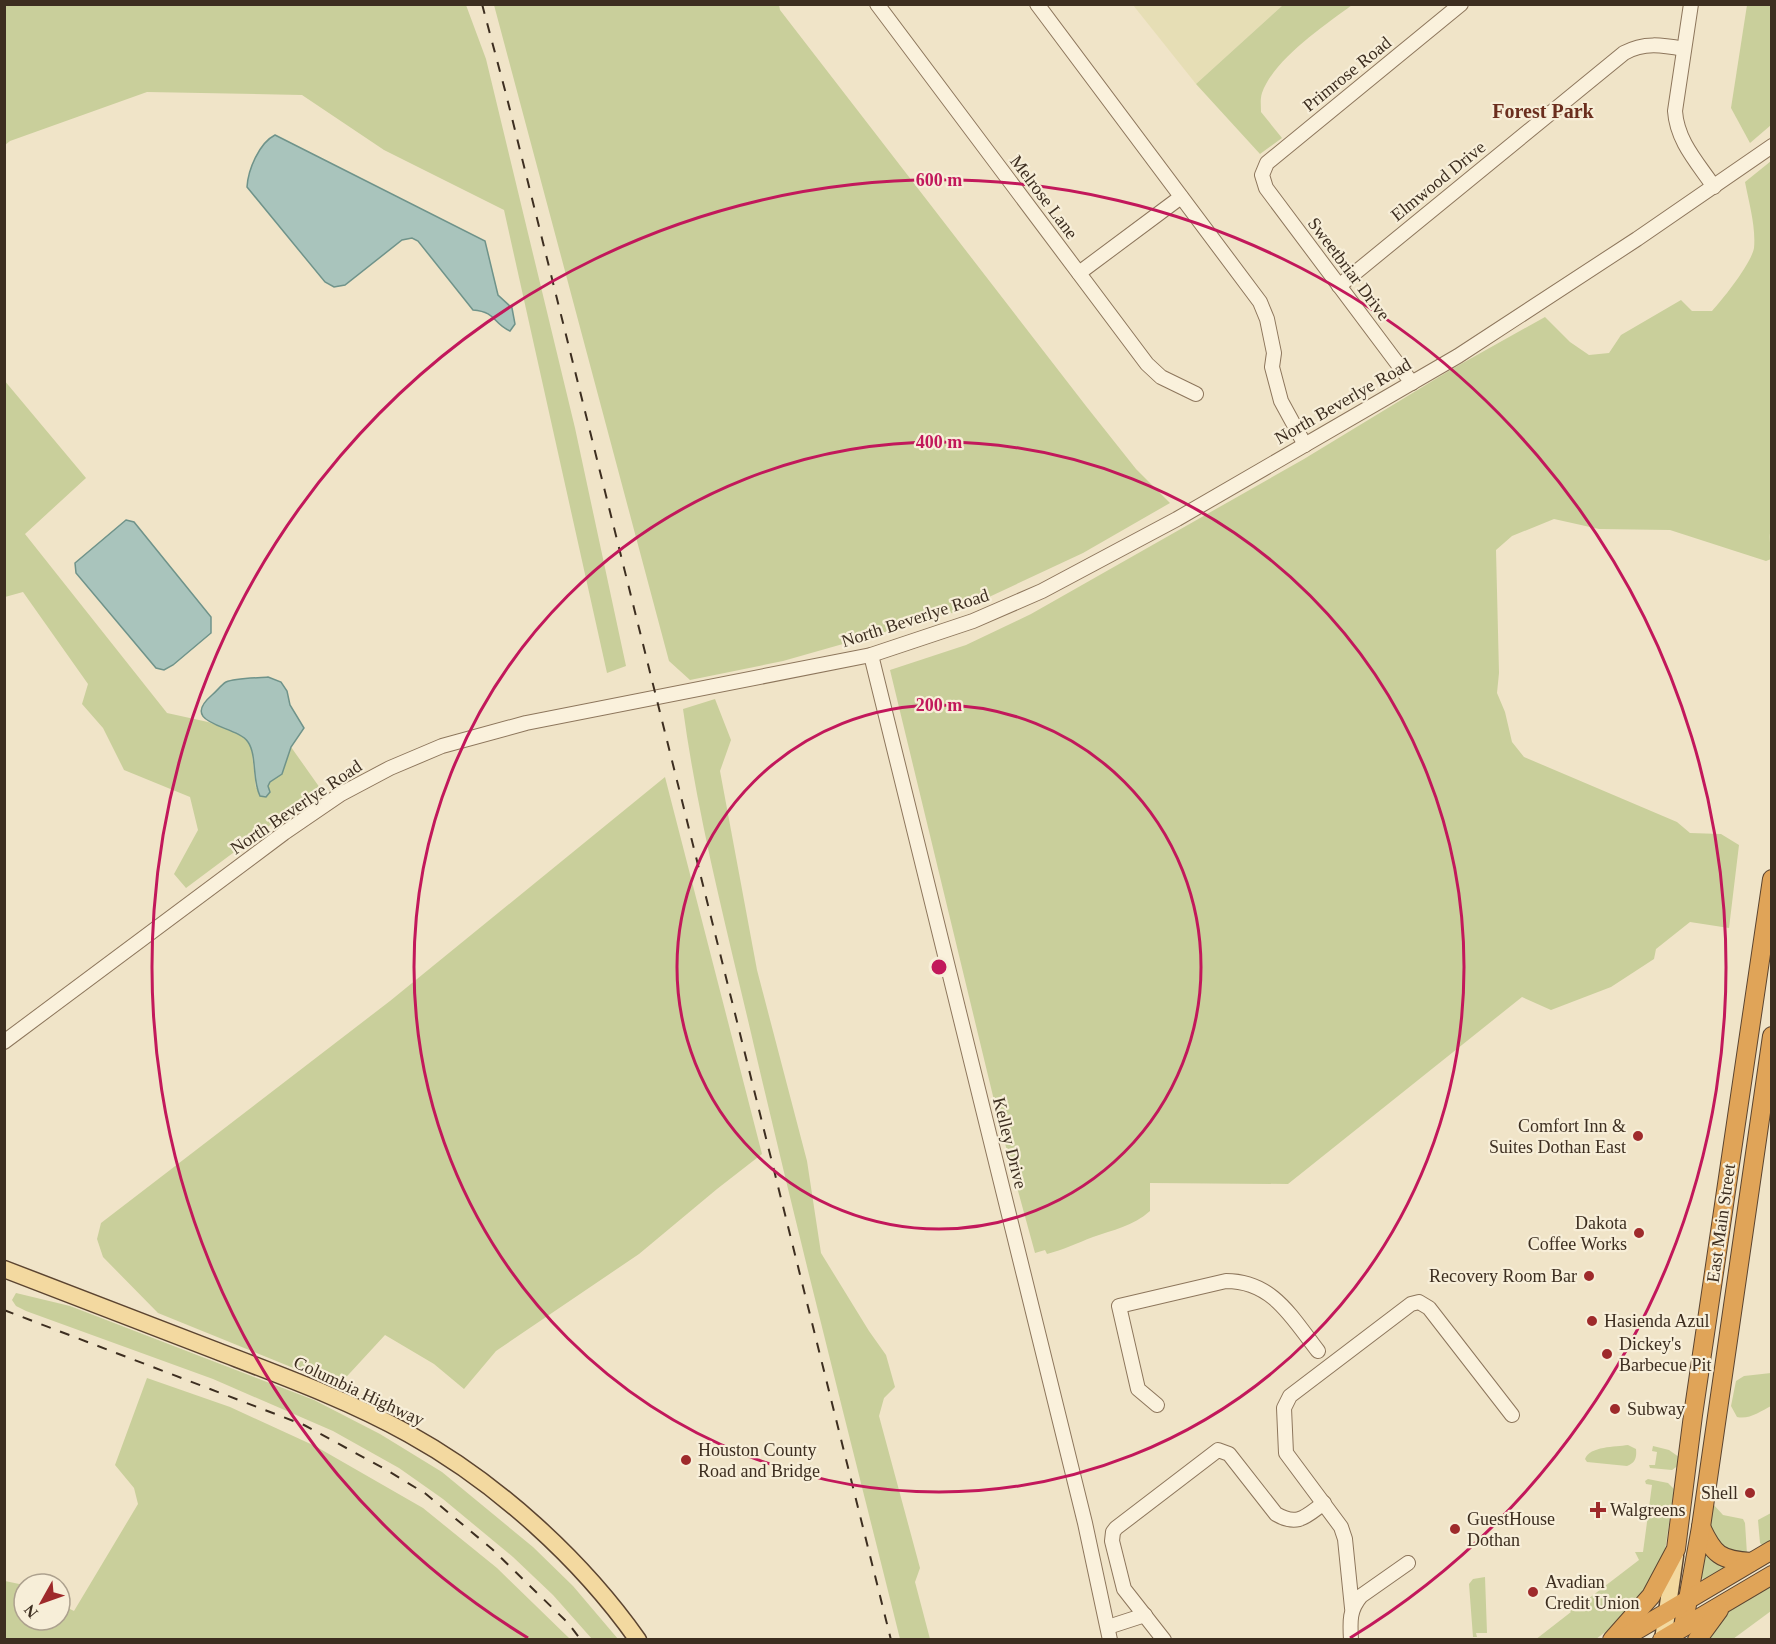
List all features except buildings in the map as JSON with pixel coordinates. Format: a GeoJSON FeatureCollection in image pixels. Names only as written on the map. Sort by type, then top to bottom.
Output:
{"type":"FeatureCollection","features":[{"type":"Feature","properties":{"kind":"highway","name":"East Main Street"},"geometry":{"type":"LineString","coordinates":[[1676,1549],[1679,1510],[1772,879]]}},
{"type":"Feature","properties":{"kind":"highway","name":"East Main Street"},"geometry":{"type":"LineString","coordinates":[[1682,1633],[1701,1527],[1772,1036]]}},
{"type":"Feature","properties":{"kind":"highway"},"geometry":{"type":"LineString","coordinates":[[1701,1527],[1709,1544],[1718,1555],[1730,1560],[1751,1562]]}},
{"type":"Feature","properties":{"kind":"highway"},"geometry":{"type":"LineString","coordinates":[[1612,1640],[1651,1596],[1676,1549]]}},
{"type":"Feature","properties":{"kind":"highway"},"geometry":{"type":"LineString","coordinates":[[1620,1640],[1772,1550]]}},
{"type":"Feature","properties":{"kind":"highway"},"geometry":{"type":"LineString","coordinates":[[1663,1639],[1682,1633],[1726,1601],[1772,1575]]}},
{"type":"Feature","properties":{"kind":"highway"},"geometry":{"type":"LineString","coordinates":[[1697,1640],[1726,1601]]}},
{"type":"Feature","properties":{"kind":"main road","name":"Columbia Highway"},"geometry":{"type":"LineString","coordinates":[[4,1269],[316,1389],[411,1435],[495,1492],[543,1534],[597,1588],[638,1640]]}},
{"type":"Feature","properties":{"kind":"main road","name":"East Main Street"},"geometry":{"type":"LineString","coordinates":[[1663,1639],[1676,1549]]}},
{"type":"Feature","properties":{"kind":"street","name":"Melrose Lane"},"geometry":{"type":"LineString","coordinates":[[877,4],[1151,369],[1167,380],[1196,394]]}},
{"type":"Feature","properties":{"kind":"street"},"geometry":{"type":"LineString","coordinates":[[1037,4],[1260,302],[1267,319],[1274,353],[1272,367],[1281,401],[1309,443]]}},
{"type":"Feature","properties":{"kind":"street","name":"Primrose Road"},"geometry":{"type":"LineString","coordinates":[[1262,176],[1267,163],[1461,4]]}},
{"type":"Feature","properties":{"kind":"street"},"geometry":{"type":"LineString","coordinates":[[1691,4],[1675,111],[1676,123],[1679,135],[1688,152],[1714,187]]}},
{"type":"Feature","properties":{"kind":"street","name":"Elmwood Drive"},"geometry":{"type":"LineString","coordinates":[[1339,286],[1624,53],[1636,47],[1652,44],[1684,49]]}},
{"type":"Feature","properties":{"kind":"street","name":"North Beverlye Road"},"geometry":{"type":"LineString","coordinates":[[4,1042],[284,833],[341,794],[390,768],[442,746],[526,723],[870,655],[973,621],[1042,591],[1177,519],[1412,383],[1500,329],[1772,146]]}},
{"type":"Feature","properties":{"kind":"street","name":"Sweetbriar Drive"},"geometry":{"type":"LineString","coordinates":[[1262,176],[1264,184],[1412,383]]}},
{"type":"Feature","properties":{"kind":"street"},"geometry":{"type":"LineString","coordinates":[[1079,273],[1181,197]]}},
{"type":"Feature","properties":{"kind":"street","name":"Kelley Drive"},"geometry":{"type":"LineString","coordinates":[[870,655],[1086,1524],[1109,1633]]}},
{"type":"Feature","properties":{"kind":"street"},"geometry":{"type":"LineString","coordinates":[[1157,1405],[1138,1389],[1119,1306],[1226,1281],[1241,1281],[1267,1292],[1281,1304],[1318,1351]]}},
{"type":"Feature","properties":{"kind":"street"},"geometry":{"type":"LineString","coordinates":[[1351,1640],[1352,1608],[1345,1539],[1341,1527],[1286,1453],[1284,1408],[1286,1402],[1294,1392],[1411,1304],[1419,1302],[1429,1308],[1512,1415]]}},
{"type":"Feature","properties":{"kind":"street"},"geometry":{"type":"LineString","coordinates":[[1164,1640],[1125,1589],[1113,1541],[1113,1532],[1218,1450],[1229,1454],[1276,1514],[1283,1518],[1291,1521],[1303,1518],[1324,1503]]}},
{"type":"Feature","properties":{"kind":"street"},"geometry":{"type":"LineString","coordinates":[[1352,1608],[1361,1596],[1408,1563]]}},
{"type":"Feature","properties":{"kind":"street"},"geometry":{"type":"LineString","coordinates":[[1109,1633],[1145,1615]]}},
{"type":"Feature","properties":{"kind":"shaded area"},"geometry":{"type":"Polygon","coordinates":[[[1133,5],[1283,5],[1196,84],[1133,5]]]}},
{"type":"Feature","properties":{"kind":"green space"},"geometry":{"type":"Polygon","coordinates":[[[5,4],[466,5],[486,59],[575,428],[626,666],[607,673],[504,210],[384,150],[302,95],[147,92],[10,141],[5,145],[5,4]]]}},
{"type":"Feature","properties":{"kind":"green space"},"geometry":{"type":"Polygon","coordinates":[[[494,5],[779,5],[780,10],[1086,406],[1136,469],[1170,503],[1083,553],[959,611],[783,661],[690,680],[669,661],[494,5]]]}},
{"type":"Feature","properties":{"kind":"green space"},"geometry":{"type":"Polygon","coordinates":[[[1283,5],[1352,5],[1301,44],[1268,80],[1261,95],[1261,112],[1282,138],[1260,154],[1196,84],[1283,5]]]}},
{"type":"Feature","properties":{"kind":"green space"},"geometry":{"type":"Polygon","coordinates":[[[1747,5],[1772,5],[1771,125],[1750,143],[1731,108],[1747,5]]]}},
{"type":"Feature","properties":{"kind":"green space"},"geometry":{"type":"Polygon","coordinates":[[[1771,161],[1771,559],[1766,561],[1670,530],[1599,529],[1554,519],[1512,536],[1496,550],[1499,673],[1497,693],[1505,712],[1512,742],[1524,757],[1677,822],[1690,833],[1721,834],[1739,845],[1729,928],[1690,922],[1656,949],[1654,959],[1611,987],[1551,1010],[1522,997],[1288,1184],[1150,1183],[1150,1211],[1137,1220],[1047,1254],[1045,1250],[1035,1253],[1000,1125],[890,670],[966,645],[1031,614],[1304,459],[1452,369],[1545,317],[1570,342],[1589,355],[1609,353],[1621,335],[1681,300],[1692,311],[1712,311],[1752,255],[1753,223],[1745,182],[1771,161]]]}},
{"type":"Feature","properties":{"kind":"green space"},"geometry":{"type":"Polygon","coordinates":[[[4,380],[86,478],[25,534],[167,713],[208,722],[236,732],[246,739],[251,746],[256,788],[268,786],[282,774],[291,747],[320,788],[186,888],[174,874],[198,830],[190,797],[124,770],[103,728],[82,704],[88,684],[23,592],[5,597],[4,380]]]}},
{"type":"Feature","properties":{"kind":"green space"},"geometry":{"type":"Polygon","coordinates":[[[715,699],[731,740],[720,771],[757,970],[807,1161],[821,1253],[886,1355],[895,1387],[884,1398],[879,1416],[920,1568],[915,1582],[930,1639],[900,1639],[722,912],[696,791],[683,709],[715,699]]]}},
{"type":"Feature","properties":{"kind":"green space"},"geometry":{"type":"Polygon","coordinates":[[[665,777],[762,1154],[639,1254],[496,1351],[464,1389],[434,1364],[385,1335],[338,1386],[158,1313],[103,1257],[97,1239],[101,1223],[390,1001],[665,777]]]}},
{"type":"Feature","properties":{"kind":"green space"},"geometry":{"type":"Polygon","coordinates":[[[16,1293],[70,1306],[314,1400],[380,1434],[442,1472],[533,1547],[573,1586],[618,1639],[592,1639],[553,1595],[513,1557],[443,1499],[399,1468],[333,1431],[213,1379],[26,1311],[16,1306],[12,1300],[16,1293]]]}},
{"type":"Feature","properties":{"kind":"green space"},"geometry":{"type":"Polygon","coordinates":[[[1771,1373],[1771,1406],[1750,1416],[1737,1417],[1731,1406],[1736,1381],[1744,1376],[1771,1373]]]}},
{"type":"Feature","properties":{"kind":"green space"},"geometry":{"type":"Polygon","coordinates":[[[147,1378],[230,1407],[315,1446],[423,1508],[497,1568],[570,1639],[5,1639],[5,1581],[12,1582],[12,1632],[72,1632],[72,1610],[74,1611],[138,1504],[134,1488],[115,1465],[147,1378]]]}},
{"type":"Feature","properties":{"kind":"green space"},"geometry":{"type":"Polygon","coordinates":[[[1628,1445],[1636,1449],[1636,1455],[1634,1462],[1627,1466],[1587,1462],[1585,1459],[1597,1449],[1628,1445]]]}},
{"type":"Feature","properties":{"kind":"green space"},"geometry":{"type":"Polygon","coordinates":[[[1653,1446],[1669,1450],[1679,1457],[1679,1465],[1672,1470],[1650,1468],[1649,1465],[1655,1465],[1657,1452],[1652,1451],[1653,1446]]]}},
{"type":"Feature","properties":{"kind":"green space"},"geometry":{"type":"Polygon","coordinates":[[[1648,1479],[1668,1483],[1674,1489],[1665,1551],[1658,1574],[1616,1624],[1596,1639],[1535,1640],[1571,1612],[1567,1608],[1568,1605],[1575,1609],[1639,1560],[1635,1552],[1643,1552],[1652,1485],[1646,1484],[1645,1481],[1648,1479]]]}},
{"type":"Feature","properties":{"kind":"green space"},"geometry":{"type":"Polygon","coordinates":[[[1713,1504],[1723,1515],[1743,1519],[1747,1554],[1730,1556],[1709,1531],[1713,1504]]]}},
{"type":"Feature","properties":{"kind":"green space"},"geometry":{"type":"Polygon","coordinates":[[[1771,1513],[1771,1541],[1763,1546],[1760,1543],[1758,1520],[1771,1513]]]}},
{"type":"Feature","properties":{"kind":"green space"},"geometry":{"type":"Polygon","coordinates":[[[1706,1548],[1728,1565],[1709,1581],[1701,1578],[1706,1548]]]}},
{"type":"Feature","properties":{"kind":"green space"},"geometry":{"type":"Polygon","coordinates":[[[1485,1577],[1487,1633],[1476,1633],[1477,1637],[1473,1637],[1469,1584],[1473,1579],[1485,1577]]]}},
{"type":"Feature","properties":{"kind":"green space"},"geometry":{"type":"Polygon","coordinates":[[[1771,1586],[1771,1611],[1733,1639],[1701,1640],[1727,1611],[1771,1586]]]}},
{"type":"Feature","properties":{"kind":"water"},"geometry":{"type":"Polygon","coordinates":[[[275,135],[485,241],[498,295],[512,308],[515,324],[510,331],[491,315],[473,310],[418,241],[412,238],[402,240],[345,285],[334,287],[325,282],[247,187],[259,150],[275,135]]]}},
{"type":"Feature","properties":{"kind":"water"},"geometry":{"type":"Polygon","coordinates":[[[126,520],[134,522],[211,617],[211,633],[164,670],[156,668],[76,573],[75,563],[126,520]]]}},
{"type":"Feature","properties":{"kind":"water"},"geometry":{"type":"Polygon","coordinates":[[[268,677],[281,682],[287,691],[290,705],[304,728],[291,747],[282,774],[270,782],[268,786],[270,792],[266,797],[260,796],[258,790],[253,754],[248,742],[242,736],[205,719],[201,713],[203,705],[226,682],[268,677]]]}},
{"type":"Feature","properties":{"kind":"railway"},"geometry":{"type":"LineString","coordinates":[[482,4],[891,1640]]}},
{"type":"Feature","properties":{"kind":"railway"},"geometry":{"type":"LineString","coordinates":[[4,1310],[304,1425],[385,1469],[426,1494],[492,1549],[568,1623],[581,1640]]}},
{"type":"Feature","properties":{"kind":"place","name":"Comfort Inn & Suites Dothan East"},"geometry":{"type":"Point","coordinates":[1638,1136]}},
{"type":"Feature","properties":{"kind":"place","name":"Dakota Coffee Works"},"geometry":{"type":"Point","coordinates":[1639,1233]}},
{"type":"Feature","properties":{"kind":"place","name":"Recovery Room Bar"},"geometry":{"type":"Point","coordinates":[1589,1276]}},
{"type":"Feature","properties":{"kind":"place","name":"Hasienda Azul"},"geometry":{"type":"Point","coordinates":[1592,1321]}},
{"type":"Feature","properties":{"kind":"place","name":"Dickey's Barbecue Pit"},"geometry":{"type":"Point","coordinates":[1607,1354]}},
{"type":"Feature","properties":{"kind":"place","name":"Subway"},"geometry":{"type":"Point","coordinates":[1615,1409]}},
{"type":"Feature","properties":{"kind":"place","name":"Houston County Road and Bridge"},"geometry":{"type":"Point","coordinates":[686,1460]}},
{"type":"Feature","properties":{"kind":"place","name":"Shell"},"geometry":{"type":"Point","coordinates":[1750,1493]}},
{"type":"Feature","properties":{"kind":"place","name":"Walgreens"},"geometry":{"type":"Point","coordinates":[1598,1510]}},
{"type":"Feature","properties":{"kind":"place","name":"GuestHouse Dothan"},"geometry":{"type":"Point","coordinates":[1455,1529]}},
{"type":"Feature","properties":{"kind":"place","name":"Avadian Credit Union"},"geometry":{"type":"Point","coordinates":[1533,1592]}},
{"type":"Feature","properties":{"kind":"district","name":"Forest Park"},"geometry":{"type":"Point","coordinates":[1543,111]}}]}
